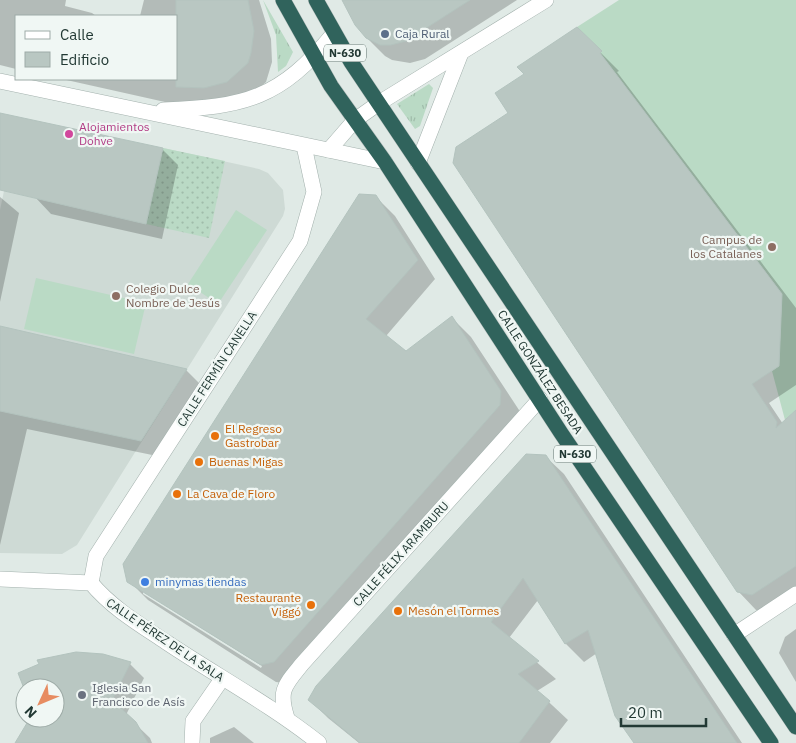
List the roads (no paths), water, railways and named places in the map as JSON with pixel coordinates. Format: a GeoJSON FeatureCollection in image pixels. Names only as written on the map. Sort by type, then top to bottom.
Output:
{"type":"FeatureCollection","features":[{"type":"Feature","properties":{"kind":"highway","name":"N-630"},"geometry":{"type":"LineString","coordinates":[[283,0],[314,57],[385,162]]}},
{"type":"Feature","properties":{"kind":"highway","name":"N-630"},"geometry":{"type":"LineString","coordinates":[[316,0],[334,33],[418,163]]}},
{"type":"Feature","properties":{"kind":"highway","name":"CALLE GONZÁLEZ BESADA"},"geometry":{"type":"LineString","coordinates":[[385,162],[540,399],[771,743]]}},
{"type":"Feature","properties":{"kind":"highway","name":"CALLE GONZÁLEZ BESADA"},"geometry":{"type":"LineString","coordinates":[[418,163],[796,727]]}},
{"type":"Feature","properties":{"kind":"street"},"geometry":{"type":"LineString","coordinates":[[329,150],[355,120],[379,103],[546,0]]}},
{"type":"Feature","properties":{"kind":"street"},"geometry":{"type":"LineString","coordinates":[[142,111],[215,108],[254,99],[291,78],[314,57],[334,33]]}},
{"type":"Feature","properties":{"kind":"street"},"geometry":{"type":"LineString","coordinates":[[418,163],[461,53]]}},
{"type":"Feature","properties":{"kind":"street"},"geometry":{"type":"LineString","coordinates":[[0,81],[385,162]]}},
{"type":"Feature","properties":{"kind":"street","name":"CALLE FERMÍN CANELLA"},"geometry":{"type":"LineString","coordinates":[[91,583],[96,556],[300,241],[314,192],[304,146]]}},
{"type":"Feature","properties":{"kind":"street","name":"CALLE FÉLIX ARAMBURU"},"geometry":{"type":"LineString","coordinates":[[287,718],[282,701],[283,688],[540,399]]}},
{"type":"Feature","properties":{"kind":"street"},"geometry":{"type":"LineString","coordinates":[[0,579],[91,583]]}},
{"type":"Feature","properties":{"kind":"street","name":"CALLE PÉREZ DE LA SALA"},"geometry":{"type":"LineString","coordinates":[[91,583],[106,602],[222,679],[287,718],[319,743]]}},
{"type":"Feature","properties":{"kind":"street"},"geometry":{"type":"LineString","coordinates":[[734,635],[796,594]]}},
{"type":"Feature","properties":{"kind":"street"},"geometry":{"type":"LineString","coordinates":[[192,743],[193,721],[222,679]]}},
{"type":"Feature","properties":{"kind":"place","name":"Caja Rural"},"geometry":{"type":"Point","coordinates":[385,34]}},
{"type":"Feature","properties":{"kind":"place","name":"Alojamientos Dohve"},"geometry":{"type":"Point","coordinates":[69,134]}},
{"type":"Feature","properties":{"kind":"place","name":"Campus de los Catalanes"},"geometry":{"type":"Point","coordinates":[772,247]}},
{"type":"Feature","properties":{"kind":"place","name":"Colegio Dulce Nombre de Jesús"},"geometry":{"type":"Point","coordinates":[116,296]}},
{"type":"Feature","properties":{"kind":"place","name":"El Regreso Gastrobar"},"geometry":{"type":"Point","coordinates":[215,436]}},
{"type":"Feature","properties":{"kind":"place","name":"Buenas Migas"},"geometry":{"type":"Point","coordinates":[199,462]}},
{"type":"Feature","properties":{"kind":"place","name":"La Cava de Floro"},"geometry":{"type":"Point","coordinates":[177,494]}},
{"type":"Feature","properties":{"kind":"place","name":"minymas tiendas"},"geometry":{"type":"Point","coordinates":[145,582]}},
{"type":"Feature","properties":{"kind":"place","name":"Restaurante Viggó"},"geometry":{"type":"Point","coordinates":[311,605]}},
{"type":"Feature","properties":{"kind":"place","name":"Mesón el Tormes"},"geometry":{"type":"Point","coordinates":[398,611]}},
{"type":"Feature","properties":{"kind":"place","name":"Iglesia San Francisco de Asís"},"geometry":{"type":"Point","coordinates":[82,695]}}]}
